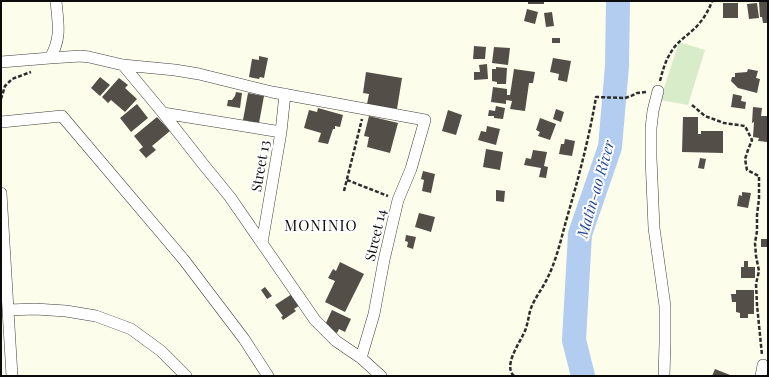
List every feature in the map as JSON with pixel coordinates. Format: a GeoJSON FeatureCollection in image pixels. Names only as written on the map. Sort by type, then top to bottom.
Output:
{"type":"FeatureCollection","features":[{"type":"Feature","properties":{"kind":"street"},"geometry":{"type":"LineString","coordinates":[[50,58],[55,49],[58,35],[56,1]]}},
{"type":"Feature","properties":{"kind":"street"},"geometry":{"type":"LineString","coordinates":[[1,62],[81,56],[123,64],[193,73],[285,94]]}},
{"type":"Feature","properties":{"kind":"street"},"geometry":{"type":"LineString","coordinates":[[123,64],[230,197],[315,320],[336,341],[361,358],[381,376]]}},
{"type":"Feature","properties":{"kind":"street"},"geometry":{"type":"LineString","coordinates":[[658,91],[653,111],[650,158],[654,228],[665,306],[666,342],[664,376]]}},
{"type":"Feature","properties":{"kind":"street","name":"Street 14"},"geometry":{"type":"LineString","coordinates":[[285,94],[425,120],[411,169],[398,200],[384,260],[374,314],[361,358]]}},
{"type":"Feature","properties":{"kind":"street","name":"Street 13"},"geometry":{"type":"LineString","coordinates":[[262,243],[281,132],[285,94]]}},
{"type":"Feature","properties":{"kind":"street"},"geometry":{"type":"LineString","coordinates":[[163,112],[281,132]]}},
{"type":"Feature","properties":{"kind":"street"},"geometry":{"type":"LineString","coordinates":[[1,122],[62,116],[184,260],[244,339],[268,376]]}},
{"type":"Feature","properties":{"kind":"street"},"geometry":{"type":"LineString","coordinates":[[1,194],[12,376]]}},
{"type":"Feature","properties":{"kind":"street"},"geometry":{"type":"LineString","coordinates":[[8,310],[36,309],[66,311],[96,316],[131,329],[161,351],[186,376]]}},
{"type":"Feature","properties":{"kind":"path"},"geometry":{"type":"LineString","coordinates":[[514,376],[511,374],[510,366],[513,355],[524,334],[533,305],[548,279],[556,257],[586,148],[596,97],[625,98],[637,93],[658,91],[664,65],[668,57],[681,40],[698,25],[709,9],[712,1]]}},
{"type":"Feature","properties":{"kind":"path"},"geometry":{"type":"LineString","coordinates":[[1,99],[5,86],[12,79],[35,70]]}},
{"type":"Feature","properties":{"kind":"path"},"geometry":{"type":"LineString","coordinates":[[692,105],[705,116],[724,122],[745,126],[752,140],[744,159],[747,170],[759,176],[759,199],[755,243],[759,271],[756,284],[756,305],[762,371]]}},
{"type":"Feature","properties":{"kind":"path"},"geometry":{"type":"LineString","coordinates":[[344,191],[363,116]]}},
{"type":"Feature","properties":{"kind":"path"},"geometry":{"type":"LineString","coordinates":[[347,180],[398,200]]}},
{"type":"Feature","properties":{"kind":"green space"},"geometry":{"type":"Polygon","coordinates":[[[679,42],[705,50],[688,105],[660,100],[679,42]]]}},
{"type":"Feature","properties":{"kind":"building"},"geometry":{"type":"Polygon","coordinates":[[[528,1],[544,1],[544,4],[528,4],[528,1]]]}},
{"type":"Feature","properties":{"kind":"building"},"geometry":{"type":"Polygon","coordinates":[[[759,2],[768,2],[768,23],[763,23],[762,17],[760,17],[759,2]]]}},
{"type":"Feature","properties":{"kind":"building"},"geometry":{"type":"Polygon","coordinates":[[[723,3],[738,3],[738,18],[723,18],[723,3]]]}},
{"type":"Feature","properties":{"kind":"building"},"geometry":{"type":"Polygon","coordinates":[[[757,3],[759,18],[749,19],[747,4],[757,3]]]}},
{"type":"Feature","properties":{"kind":"building"},"geometry":{"type":"Polygon","coordinates":[[[527,9],[538,12],[535,24],[524,21],[527,9]]]}},
{"type":"Feature","properties":{"kind":"building"},"geometry":{"type":"Polygon","coordinates":[[[552,12],[554,26],[546,27],[544,13],[552,12]]]}},
{"type":"Feature","properties":{"kind":"building"},"geometry":{"type":"Polygon","coordinates":[[[552,38],[560,38],[560,43],[552,43],[552,38]]]}},
{"type":"Feature","properties":{"kind":"building"},"geometry":{"type":"Polygon","coordinates":[[[474,46],[486,47],[485,59],[473,59],[474,46]]]}},
{"type":"Feature","properties":{"kind":"building"},"geometry":{"type":"Polygon","coordinates":[[[494,47],[510,48],[508,65],[492,63],[494,47]]]}},
{"type":"Feature","properties":{"kind":"building"},"geometry":{"type":"Polygon","coordinates":[[[259,56],[268,58],[264,78],[260,77],[259,79],[249,77],[252,59],[259,60],[259,56]]]}},
{"type":"Feature","properties":{"kind":"building"},"geometry":{"type":"Polygon","coordinates":[[[553,58],[571,61],[567,82],[558,80],[559,74],[550,72],[553,58]]]}},
{"type":"Feature","properties":{"kind":"building"},"geometry":{"type":"Polygon","coordinates":[[[487,64],[488,79],[474,80],[474,72],[480,72],[479,65],[487,64]]]}},
{"type":"Feature","properties":{"kind":"building"},"geometry":{"type":"Polygon","coordinates":[[[496,67],[507,68],[506,84],[497,84],[497,82],[492,81],[492,69],[496,69],[496,67]]]}},
{"type":"Feature","properties":{"kind":"building"},"geometry":{"type":"Polygon","coordinates":[[[514,69],[535,72],[533,83],[529,83],[525,111],[510,109],[512,101],[506,100],[506,104],[491,102],[493,87],[507,89],[507,95],[510,95],[514,69]]]}},
{"type":"Feature","properties":{"kind":"building"},"geometry":{"type":"Polygon","coordinates":[[[748,69],[758,71],[756,78],[760,79],[757,93],[738,88],[731,81],[732,77],[735,77],[735,73],[747,72],[748,69]]]}},
{"type":"Feature","properties":{"kind":"building"},"geometry":{"type":"Polygon","coordinates":[[[366,72],[402,78],[397,109],[367,104],[369,94],[363,93],[366,72]]]}},
{"type":"Feature","properties":{"kind":"building"},"geometry":{"type":"Polygon","coordinates":[[[100,77],[110,85],[100,96],[91,88],[100,77]]]}},
{"type":"Feature","properties":{"kind":"building"},"geometry":{"type":"Polygon","coordinates":[[[119,78],[128,85],[125,88],[137,99],[125,112],[111,100],[108,103],[102,97],[119,78]]]}},
{"type":"Feature","properties":{"kind":"building"},"geometry":{"type":"Polygon","coordinates":[[[236,92],[242,93],[240,108],[227,106],[228,100],[232,100],[236,92]]]}},
{"type":"Feature","properties":{"kind":"building"},"geometry":{"type":"Polygon","coordinates":[[[248,93],[264,96],[259,123],[243,120],[248,93]]]}},
{"type":"Feature","properties":{"kind":"building"},"geometry":{"type":"Polygon","coordinates":[[[733,94],[742,96],[741,101],[746,102],[745,109],[731,107],[733,94]]]}},
{"type":"Feature","properties":{"kind":"building"},"geometry":{"type":"Polygon","coordinates":[[[137,104],[148,118],[131,132],[120,118],[137,104]]]}},
{"type":"Feature","properties":{"kind":"building"},"geometry":{"type":"Polygon","coordinates":[[[496,106],[505,108],[503,119],[488,116],[489,110],[495,111],[496,106]]]}},
{"type":"Feature","properties":{"kind":"building"},"geometry":{"type":"Polygon","coordinates":[[[753,107],[762,108],[761,116],[768,116],[768,142],[758,141],[759,138],[753,137],[753,107]]]}},
{"type":"Feature","properties":{"kind":"building"},"geometry":{"type":"Polygon","coordinates":[[[318,108],[343,115],[340,127],[335,126],[328,144],[318,142],[321,133],[304,128],[309,110],[317,112],[318,108]]]}},
{"type":"Feature","properties":{"kind":"building"},"geometry":{"type":"Polygon","coordinates":[[[556,109],[564,112],[561,122],[553,119],[556,109]]]}},
{"type":"Feature","properties":{"kind":"building"},"geometry":{"type":"Polygon","coordinates":[[[448,110],[462,115],[456,135],[442,131],[448,110]]]}},
{"type":"Feature","properties":{"kind":"building"},"geometry":{"type":"Polygon","coordinates":[[[369,116],[398,123],[390,153],[367,147],[369,137],[364,136],[369,116]]]}},
{"type":"Feature","properties":{"kind":"building"},"geometry":{"type":"Polygon","coordinates":[[[157,117],[170,131],[152,146],[156,150],[146,158],[139,150],[143,147],[134,136],[157,117]]]}},
{"type":"Feature","properties":{"kind":"building"},"geometry":{"type":"Polygon","coordinates":[[[683,117],[698,117],[698,134],[701,134],[701,131],[723,131],[723,153],[682,152],[683,117]]]}},
{"type":"Feature","properties":{"kind":"building"},"geometry":{"type":"Polygon","coordinates":[[[540,118],[556,124],[550,140],[538,136],[540,132],[536,130],[540,118]]]}},
{"type":"Feature","properties":{"kind":"building"},"geometry":{"type":"Polygon","coordinates":[[[487,126],[500,129],[496,145],[478,140],[481,131],[486,132],[487,126]]]}},
{"type":"Feature","properties":{"kind":"building"},"geometry":{"type":"Polygon","coordinates":[[[565,139],[575,141],[572,156],[559,154],[561,144],[564,144],[565,139]]]}},
{"type":"Feature","properties":{"kind":"building"},"geometry":{"type":"Polygon","coordinates":[[[486,149],[503,152],[500,170],[483,167],[486,149]]]}},
{"type":"Feature","properties":{"kind":"building"},"geometry":{"type":"Polygon","coordinates":[[[533,150],[547,152],[544,166],[548,167],[546,178],[539,177],[541,168],[524,165],[526,158],[531,159],[533,150]]]}},
{"type":"Feature","properties":{"kind":"building"},"geometry":{"type":"Polygon","coordinates":[[[700,158],[706,159],[704,169],[698,168],[700,158]]]}},
{"type":"Feature","properties":{"kind":"building"},"geometry":{"type":"Polygon","coordinates":[[[423,171],[435,174],[431,193],[422,191],[424,180],[421,179],[423,171]]]}},
{"type":"Feature","properties":{"kind":"building"},"geometry":{"type":"Polygon","coordinates":[[[496,190],[505,191],[504,202],[496,201],[496,190]]]}},
{"type":"Feature","properties":{"kind":"building"},"geometry":{"type":"Polygon","coordinates":[[[742,192],[751,193],[748,208],[737,206],[739,195],[742,196],[742,192]]]}},
{"type":"Feature","properties":{"kind":"building"},"geometry":{"type":"Polygon","coordinates":[[[419,213],[435,217],[431,232],[415,227],[419,213]]]}},
{"type":"Feature","properties":{"kind":"building"},"geometry":{"type":"Polygon","coordinates":[[[406,235],[416,237],[413,249],[407,247],[408,242],[405,241],[406,235]]]}},
{"type":"Feature","properties":{"kind":"building"},"geometry":{"type":"Polygon","coordinates":[[[761,239],[768,239],[768,247],[761,247],[761,239]]]}},
{"type":"Feature","properties":{"kind":"building"},"geometry":{"type":"Polygon","coordinates":[[[744,261],[748,261],[748,267],[755,267],[755,278],[741,278],[741,267],[744,267],[744,261]]]}},
{"type":"Feature","properties":{"kind":"building"},"geometry":{"type":"Polygon","coordinates":[[[340,262],[364,274],[345,312],[325,302],[335,281],[328,278],[333,269],[336,271],[340,262]]]}},
{"type":"Feature","properties":{"kind":"building"},"geometry":{"type":"Polygon","coordinates":[[[265,287],[272,296],[267,299],[261,290],[265,287]]]}},
{"type":"Feature","properties":{"kind":"building"},"geometry":{"type":"Polygon","coordinates":[[[736,290],[754,290],[754,314],[748,314],[748,318],[740,318],[740,313],[736,312],[736,302],[732,302],[731,294],[736,294],[736,290]]]}},
{"type":"Feature","properties":{"kind":"building"},"geometry":{"type":"Polygon","coordinates":[[[292,294],[300,305],[294,309],[296,311],[283,320],[281,317],[283,316],[275,305],[292,294]]]}},
{"type":"Feature","properties":{"kind":"building"},"geometry":{"type":"Polygon","coordinates":[[[332,310],[351,319],[345,332],[339,329],[337,333],[324,327],[332,310]]]}},
{"type":"Feature","properties":{"kind":"building"},"geometry":{"type":"Polygon","coordinates":[[[715,369],[730,375],[712,376],[715,369]]]}},
{"type":"Feature","properties":{"kind":"waterway","name":"Matin-ao River"},"geometry":{"type":"LineString","coordinates":[[583,376],[574,340],[580,234],[610,147],[617,66],[618,1]]}},
{"type":"Feature","properties":{"kind":"district","name":"MONINIO"},"geometry":{"type":"Point","coordinates":[321,225]}}]}
